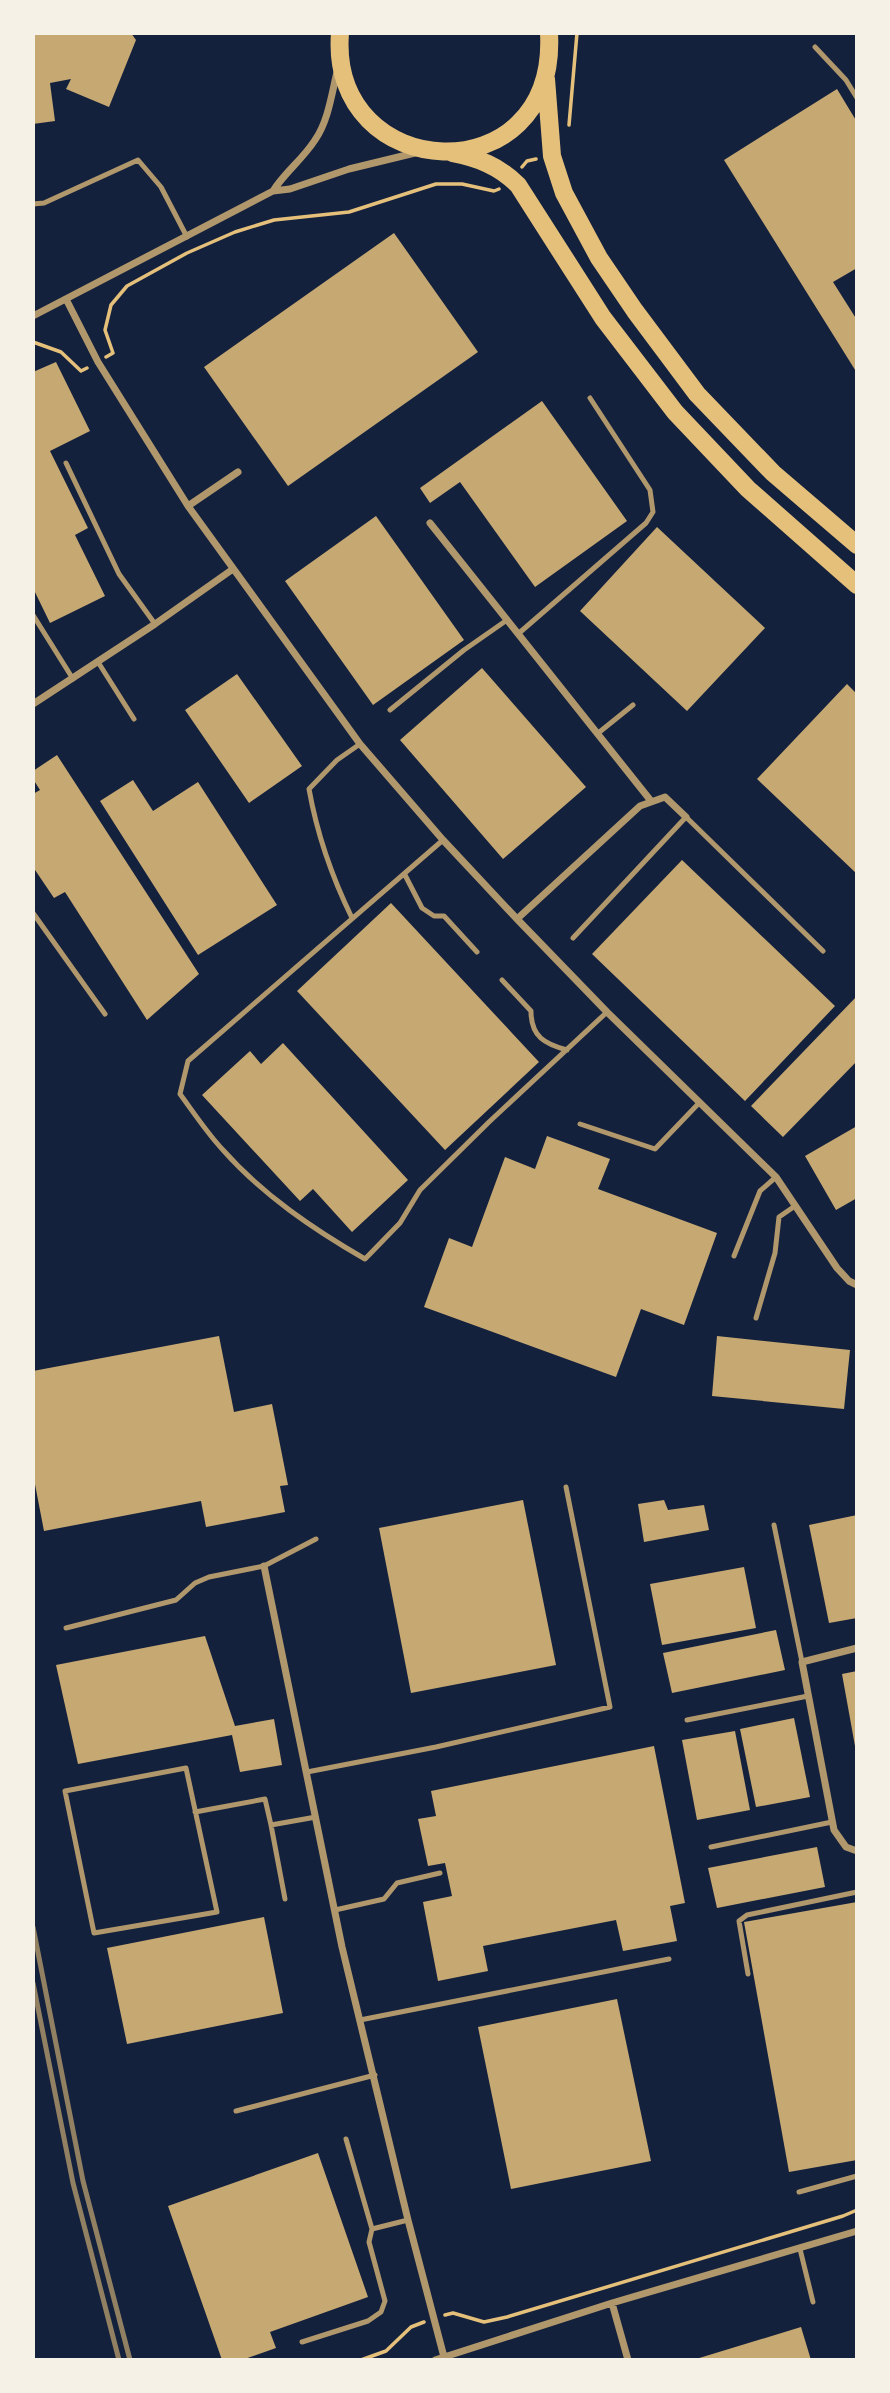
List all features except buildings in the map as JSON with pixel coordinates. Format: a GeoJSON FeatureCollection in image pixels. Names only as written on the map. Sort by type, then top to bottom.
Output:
{"type":"FeatureCollection","features":[{"type":"Feature","properties":{"kind":"highway"},"geometry":{"type":"LineString","coordinates":[[452,153],[478,148],[500,138],[520,122],[533,106],[546,79],[551,56],[549,33]]}},
{"type":"Feature","properties":{"kind":"highway"},"geometry":{"type":"LineString","coordinates":[[340,34],[340,62],[351,95],[369,121],[394,140],[423,151],[452,153],[487,162],[512,178],[534,205],[603,318],[675,412],[748,489],[857,585]]}},
{"type":"Feature","properties":{"kind":"highway"},"geometry":{"type":"LineString","coordinates":[[546,79],[552,156],[564,193],[599,258],[697,394],[773,473],[857,545]]}},
{"type":"Feature","properties":{"kind":"street"},"geometry":{"type":"LineString","coordinates":[[273,191],[282,176],[311,146],[321,131],[340,62]]}},
{"type":"Feature","properties":{"kind":"street"},"geometry":{"type":"LineString","coordinates":[[33,316],[273,191],[290,189],[349,169],[423,151]]}},
{"type":"Feature","properties":{"kind":"street"},"geometry":{"type":"LineString","coordinates":[[66,299],[98,362],[188,506],[360,744],[443,840],[517,919],[607,1012],[776,1177],[837,1268],[849,1281],[857,1285]]}},
{"type":"Feature","properties":{"kind":"street"},"geometry":{"type":"LineString","coordinates":[[188,506],[238,472]]}},
{"type":"Feature","properties":{"kind":"street"},"geometry":{"type":"LineString","coordinates":[[430,523],[651,801]]}},
{"type":"Feature","properties":{"kind":"street"},"geometry":{"type":"LineString","coordinates":[[33,704],[233,569]]}},
{"type":"Feature","properties":{"kind":"street"},"geometry":{"type":"LineString","coordinates":[[517,919],[640,806],[664,797],[687,817]]}},
{"type":"Feature","properties":{"kind":"street"},"geometry":{"type":"LineString","coordinates":[[264,1566],[360,2020],[444,2357]]}},
{"type":"Feature","properties":{"kind":"street"},"geometry":{"type":"LineString","coordinates":[[857,1648],[802,1662],[834,1830],[846,1847],[857,1850]]}},
{"type":"Feature","properties":{"kind":"street"},"geometry":{"type":"LineString","coordinates":[[435,2360],[857,2231]]}},
{"type":"Feature","properties":{"kind":"street"},"geometry":{"type":"LineString","coordinates":[[612,2304],[628,2360]]}},
{"type":"Feature","properties":{"kind":"lane"},"geometry":{"type":"LineString","coordinates":[[815,47],[846,80],[857,98]]}},
{"type":"Feature","properties":{"kind":"lane"},"geometry":{"type":"LineString","coordinates":[[33,204],[44,203],[138,160],[162,187],[187,237]]}},
{"type":"Feature","properties":{"kind":"lane"},"geometry":{"type":"LineString","coordinates":[[518,634],[646,523],[653,512],[650,490],[590,398]]}},
{"type":"Feature","properties":{"kind":"lane"},"geometry":{"type":"LineString","coordinates":[[66,463],[119,574],[155,624]]}},
{"type":"Feature","properties":{"kind":"lane"},"geometry":{"type":"LineString","coordinates":[[33,615],[73,679]]}},
{"type":"Feature","properties":{"kind":"lane"},"geometry":{"type":"LineString","coordinates":[[390,710],[464,650],[507,620]]}},
{"type":"Feature","properties":{"kind":"lane"},"geometry":{"type":"LineString","coordinates":[[98,662],[134,719]]}},
{"type":"Feature","properties":{"kind":"lane"},"geometry":{"type":"LineString","coordinates":[[597,734],[633,705]]}},
{"type":"Feature","properties":{"kind":"lane"},"geometry":{"type":"LineString","coordinates":[[352,918],[336,885],[314,818],[309,789],[337,760],[360,744]]}},
{"type":"Feature","properties":{"kind":"lane"},"geometry":{"type":"LineString","coordinates":[[573,938],[687,817],[822,951]]}},
{"type":"Feature","properties":{"kind":"lane"},"geometry":{"type":"LineString","coordinates":[[443,840],[188,1061],[180,1094],[222,1150],[268,1195],[336,1243],[365,1259],[400,1223],[420,1190],[607,1012]]}},
{"type":"Feature","properties":{"kind":"lane"},"geometry":{"type":"LineString","coordinates":[[405,875],[422,908],[434,916],[444,916],[477,952]]}},
{"type":"Feature","properties":{"kind":"lane"},"geometry":{"type":"LineString","coordinates":[[33,913],[105,1014]]}},
{"type":"Feature","properties":{"kind":"lane"},"geometry":{"type":"LineString","coordinates":[[502,980],[531,1011],[531,1023],[542,1040],[568,1050]]}},
{"type":"Feature","properties":{"kind":"lane"},"geometry":{"type":"LineString","coordinates":[[580,1124],[655,1149],[700,1102]]}},
{"type":"Feature","properties":{"kind":"lane"},"geometry":{"type":"LineString","coordinates":[[734,1256],[760,1191],[776,1177]]}},
{"type":"Feature","properties":{"kind":"lane"},"geometry":{"type":"LineString","coordinates":[[756,1318],[775,1253],[779,1217],[795,1206]]}},
{"type":"Feature","properties":{"kind":"lane"},"geometry":{"type":"LineString","coordinates":[[307,1772],[610,1707],[566,1487]]}},
{"type":"Feature","properties":{"kind":"lane"},"geometry":{"type":"LineString","coordinates":[[774,1525],[802,1662]]}},
{"type":"Feature","properties":{"kind":"lane"},"geometry":{"type":"LineString","coordinates":[[66,1628],[176,1600],[195,1583],[209,1577],[264,1566],[316,1539]]}},
{"type":"Feature","properties":{"kind":"lane"},"geometry":{"type":"LineString","coordinates":[[687,1720],[808,1696]]}},
{"type":"Feature","properties":{"kind":"lane"},"geometry":{"type":"LineString","coordinates":[[186,1768],[195,1812],[217,1912],[94,1933],[65,1791],[186,1768]]}},
{"type":"Feature","properties":{"kind":"lane"},"geometry":{"type":"LineString","coordinates":[[195,1812],[265,1799],[285,1899]]}},
{"type":"Feature","properties":{"kind":"lane"},"geometry":{"type":"LineString","coordinates":[[271,1825],[316,1817]]}},
{"type":"Feature","properties":{"kind":"lane"},"geometry":{"type":"LineString","coordinates":[[711,1847],[832,1822]]}},
{"type":"Feature","properties":{"kind":"lane"},"geometry":{"type":"LineString","coordinates":[[335,1910],[384,1899],[397,1883],[440,1873]]}},
{"type":"Feature","properties":{"kind":"lane"},"geometry":{"type":"LineString","coordinates":[[748,1973],[739,1922],[747,1915],[857,1892]]}},
{"type":"Feature","properties":{"kind":"lane"},"geometry":{"type":"LineString","coordinates":[[360,2020],[669,1959]]}},
{"type":"Feature","properties":{"kind":"lane"},"geometry":{"type":"LineString","coordinates":[[236,2110],[374,2075]]}},
{"type":"Feature","properties":{"kind":"lane"},"geometry":{"type":"LineString","coordinates":[[302,2342],[368,2321],[381,2312],[385,2301],[369,2242],[372,2229],[346,2139]]}},
{"type":"Feature","properties":{"kind":"lane"},"geometry":{"type":"LineString","coordinates":[[799,2192],[857,2176]]}},
{"type":"Feature","properties":{"kind":"lane"},"geometry":{"type":"LineString","coordinates":[[372,2229],[408,2220]]}},
{"type":"Feature","properties":{"kind":"lane"},"geometry":{"type":"LineString","coordinates":[[800,2249],[813,2302]]}},
{"type":"Feature","properties":{"kind":"path"},"geometry":{"type":"LineString","coordinates":[[568,130],[577,33]]}},
{"type":"Feature","properties":{"kind":"path"},"geometry":{"type":"LineString","coordinates":[[33,342],[61,352],[81,371],[113,354],[105,330],[111,305],[127,286],[167,263],[235,232],[274,220],[349,212],[436,184],[462,184],[494,191],[503,187],[527,161],[552,156]]}},
{"type":"Feature","properties":{"kind":"path"},"geometry":{"type":"LineString","coordinates":[[361,2360],[386,2351],[411,2327],[453,2313],[484,2322],[507,2317],[857,2210]]}},
{"type":"Feature","properties":{"kind":"railway"},"geometry":{"type":"LineString","coordinates":[[33,1927],[83,2181],[130,2360]]}},
{"type":"Feature","properties":{"kind":"railway"},"geometry":{"type":"LineString","coordinates":[[33,1983],[73,2183],[119,2360]]}}]}
